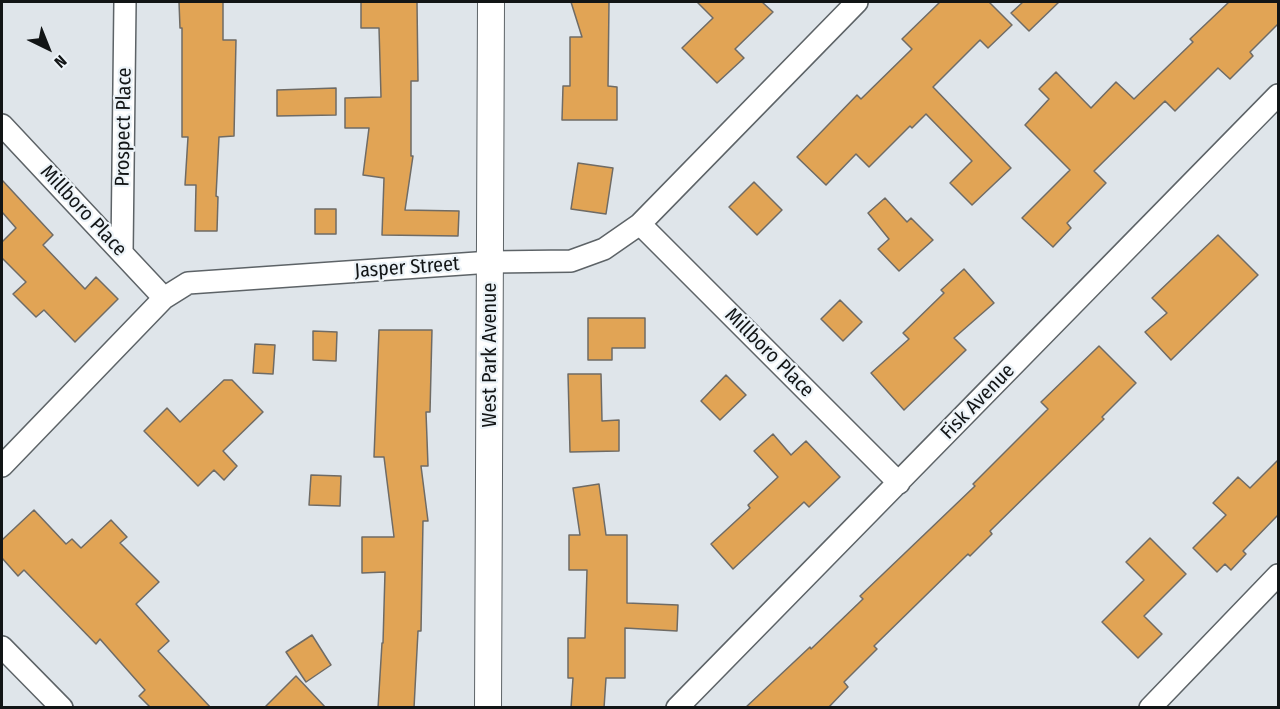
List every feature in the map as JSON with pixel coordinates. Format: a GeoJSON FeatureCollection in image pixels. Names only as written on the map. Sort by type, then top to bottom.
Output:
{"type":"FeatureCollection","features":[{"type":"Feature","properties":{"kind":"street","name":"Prospect Place"},"geometry":{"type":"LineString","coordinates":[[122,252],[125,2]]}},
{"type":"Feature","properties":{"kind":"street","name":"West Park Avenue"},"geometry":{"type":"LineString","coordinates":[[488,708],[491,2]]}},
{"type":"Feature","properties":{"kind":"street","name":"Jasper Street"},"geometry":{"type":"LineString","coordinates":[[2,466],[164,298],[188,283],[491,262],[571,261],[604,249],[640,224],[857,2]]}},
{"type":"Feature","properties":{"kind":"street","name":"Fisk Avenue"},"geometry":{"type":"LineString","coordinates":[[677,708],[1278,94]]}},
{"type":"Feature","properties":{"kind":"street","name":"Millboro Place"},"geometry":{"type":"LineString","coordinates":[[2,124],[164,298]]}},
{"type":"Feature","properties":{"kind":"street","name":"Millboro Place"},"geometry":{"type":"LineString","coordinates":[[640,224],[899,483]]}},
{"type":"Feature","properties":{"kind":"street"},"geometry":{"type":"LineString","coordinates":[[1150,708],[1278,575]]}},
{"type":"Feature","properties":{"kind":"street"},"geometry":{"type":"LineString","coordinates":[[2,647],[62,708]]}},
{"type":"Feature","properties":{"kind":"building"},"geometry":{"type":"Polygon","coordinates":[[[179,2],[223,2],[223,40],[236,40],[234,136],[219,137],[217,231],[195,231],[196,185],[185,185],[188,137],[182,137],[182,28],[180,28],[179,2]]]}},
{"type":"Feature","properties":{"kind":"building"},"geometry":{"type":"Polygon","coordinates":[[[361,2],[417,2],[418,81],[411,81],[411,156],[413,156],[405,210],[459,211],[458,236],[382,235],[384,178],[363,175],[369,128],[345,128],[345,98],[381,97],[379,28],[361,28],[361,2]]]}},
{"type":"Feature","properties":{"kind":"building"},"geometry":{"type":"Polygon","coordinates":[[[571,2],[609,2],[608,86],[617,87],[617,120],[562,120],[563,86],[570,86],[570,37],[582,37],[571,2]]]}},
{"type":"Feature","properties":{"kind":"building"},"geometry":{"type":"Polygon","coordinates":[[[697,2],[762,2],[773,12],[735,49],[744,58],[717,83],[682,48],[713,18],[697,2]]]}},
{"type":"Feature","properties":{"kind":"building"},"geometry":{"type":"Polygon","coordinates":[[[940,2],[989,2],[1012,25],[988,48],[980,40],[933,87],[1011,168],[972,205],[950,183],[972,161],[926,114],[912,128],[910,126],[869,167],[856,154],[826,185],[797,157],[857,95],[861,99],[912,49],[902,39],[940,2]]]}},
{"type":"Feature","properties":{"kind":"building"},"geometry":{"type":"Polygon","coordinates":[[[1023,2],[1059,2],[1029,31],[1011,13],[1023,2]]]}},
{"type":"Feature","properties":{"kind":"building"},"geometry":{"type":"Polygon","coordinates":[[[1229,2],[1278,2],[1278,24],[1250,52],[1253,56],[1230,79],[1218,68],[1175,111],[1165,101],[1094,171],[1106,183],[1067,223],[1071,228],[1053,247],[1022,218],[1070,170],[1025,125],[1049,99],[1039,89],[1056,72],[1091,108],[1116,82],[1134,99],[1193,42],[1190,39],[1229,2]]]}},
{"type":"Feature","properties":{"kind":"building"},"geometry":{"type":"Polygon","coordinates":[[[336,88],[336,115],[277,116],[277,90],[336,88]]]}},
{"type":"Feature","properties":{"kind":"building"},"geometry":{"type":"Polygon","coordinates":[[[578,163],[613,168],[606,214],[571,209],[578,163]]]}},
{"type":"Feature","properties":{"kind":"building"},"geometry":{"type":"Polygon","coordinates":[[[2,180],[53,235],[43,245],[85,289],[96,277],[118,299],[75,342],[44,310],[36,317],[13,294],[26,282],[2,258],[2,242],[16,228],[2,212],[2,180]]]}},
{"type":"Feature","properties":{"kind":"building"},"geometry":{"type":"Polygon","coordinates":[[[754,182],[782,210],[757,235],[729,207],[754,182]]]}},
{"type":"Feature","properties":{"kind":"building"},"geometry":{"type":"Polygon","coordinates":[[[885,198],[907,222],[911,218],[933,240],[899,271],[878,249],[889,239],[868,213],[885,198]]]}},
{"type":"Feature","properties":{"kind":"building"},"geometry":{"type":"Polygon","coordinates":[[[315,209],[336,209],[336,234],[315,234],[315,209]]]}},
{"type":"Feature","properties":{"kind":"building"},"geometry":{"type":"Polygon","coordinates":[[[1218,235],[1258,275],[1171,360],[1145,332],[1167,313],[1152,298],[1218,235]]]}},
{"type":"Feature","properties":{"kind":"building"},"geometry":{"type":"Polygon","coordinates":[[[964,269],[994,303],[954,338],[966,350],[904,410],[871,373],[909,339],[903,333],[944,293],[941,290],[964,269]]]}},
{"type":"Feature","properties":{"kind":"building"},"geometry":{"type":"Polygon","coordinates":[[[840,300],[862,322],[843,341],[821,319],[840,300]]]}},
{"type":"Feature","properties":{"kind":"building"},"geometry":{"type":"Polygon","coordinates":[[[588,318],[645,318],[645,348],[612,348],[612,360],[588,360],[588,318]]]}},
{"type":"Feature","properties":{"kind":"building"},"geometry":{"type":"Polygon","coordinates":[[[379,330],[432,330],[430,412],[426,412],[428,466],[421,466],[428,521],[423,521],[421,631],[418,631],[414,708],[378,708],[385,572],[362,573],[362,537],[394,537],[384,457],[374,457],[379,330]]]}},
{"type":"Feature","properties":{"kind":"building"},"geometry":{"type":"Polygon","coordinates":[[[313,331],[337,332],[336,361],[313,360],[313,331]]]}},
{"type":"Feature","properties":{"kind":"building"},"geometry":{"type":"Polygon","coordinates":[[[255,344],[275,345],[273,374],[253,373],[255,344]]]}},
{"type":"Feature","properties":{"kind":"building"},"geometry":{"type":"Polygon","coordinates":[[[1099,346],[1136,383],[1102,417],[1104,419],[990,531],[992,534],[970,556],[968,554],[874,646],[877,649],[844,682],[848,687],[828,708],[745,708],[863,599],[860,596],[975,486],[973,484],[1048,409],[1041,402],[1099,346]]]}},
{"type":"Feature","properties":{"kind":"building"},"geometry":{"type":"Polygon","coordinates":[[[568,374],[601,374],[602,421],[619,420],[619,451],[570,452],[568,374]]]}},
{"type":"Feature","properties":{"kind":"building"},"geometry":{"type":"Polygon","coordinates":[[[726,375],[746,395],[720,420],[701,401],[726,375]]]}},
{"type":"Feature","properties":{"kind":"building"},"geometry":{"type":"Polygon","coordinates":[[[224,380],[232,380],[263,412],[223,451],[237,466],[224,480],[214,470],[198,486],[144,431],[167,408],[180,422],[224,380]]]}},
{"type":"Feature","properties":{"kind":"building"},"geometry":{"type":"Polygon","coordinates":[[[773,434],[791,455],[806,441],[840,477],[809,507],[804,502],[733,569],[711,544],[750,508],[748,505],[778,477],[754,451],[773,434]]]}},
{"type":"Feature","properties":{"kind":"building"},"geometry":{"type":"Polygon","coordinates":[[[1278,460],[1278,515],[1243,551],[1246,554],[1231,570],[1225,564],[1217,572],[1193,548],[1226,515],[1213,503],[1238,477],[1250,488],[1278,460]]]}},
{"type":"Feature","properties":{"kind":"building"},"geometry":{"type":"Polygon","coordinates":[[[311,475],[341,476],[340,506],[309,505],[311,475]]]}},
{"type":"Feature","properties":{"kind":"building"},"geometry":{"type":"Polygon","coordinates":[[[599,484],[606,535],[627,535],[627,603],[678,605],[677,631],[625,628],[625,678],[606,678],[604,708],[571,708],[573,678],[568,678],[568,638],[585,638],[587,570],[569,570],[569,535],[580,535],[573,488],[599,484]]]}},
{"type":"Feature","properties":{"kind":"building"},"geometry":{"type":"Polygon","coordinates":[[[34,510],[66,544],[72,539],[81,548],[111,520],[127,537],[120,543],[159,582],[136,604],[169,641],[158,651],[211,708],[151,708],[139,696],[145,690],[100,639],[96,644],[24,570],[18,576],[2,558],[2,540],[34,510]]]}},
{"type":"Feature","properties":{"kind":"building"},"geometry":{"type":"Polygon","coordinates":[[[1150,538],[1186,574],[1144,616],[1162,634],[1138,658],[1102,622],[1144,580],[1126,562],[1150,538]]]}},
{"type":"Feature","properties":{"kind":"building"},"geometry":{"type":"Polygon","coordinates":[[[312,635],[331,665],[306,682],[286,652],[312,635]]]}},
{"type":"Feature","properties":{"kind":"building"},"geometry":{"type":"Polygon","coordinates":[[[296,676],[326,708],[264,708],[296,676]]]}}]}
